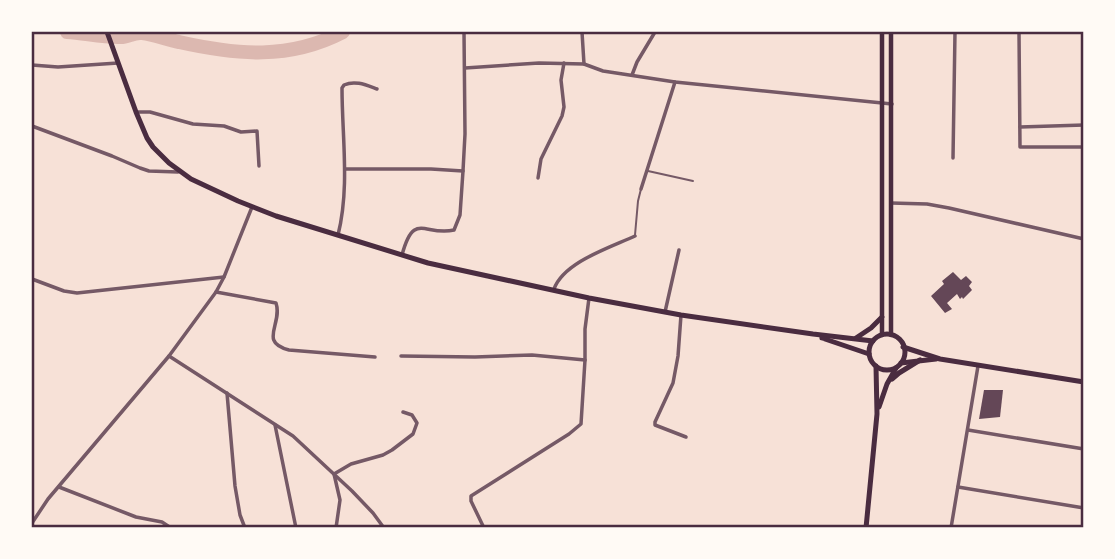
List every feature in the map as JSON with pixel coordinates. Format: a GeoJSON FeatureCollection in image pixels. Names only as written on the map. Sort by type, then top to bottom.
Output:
{"type":"FeatureCollection","features":[{"type":"Feature","properties":{"kind":"main road"},"geometry":{"type":"LineString","coordinates":[[107,32],[136,112],[147,138],[159,155],[204,186],[252,207],[402,255],[589,298],[681,315],[873,341]]}},
{"type":"Feature","properties":{"kind":"main road"},"geometry":{"type":"LineString","coordinates":[[883,32],[883,335]]}},
{"type":"Feature","properties":{"kind":"main road"},"geometry":{"type":"LineString","coordinates":[[891,32],[891,335]]}},
{"type":"Feature","properties":{"kind":"main road"},"geometry":{"type":"LineString","coordinates":[[856,338],[883,317]]}},
{"type":"Feature","properties":{"kind":"main road"},"geometry":{"type":"LineString","coordinates":[[813,334],[869,354]]}},
{"type":"Feature","properties":{"kind":"main road"},"geometry":{"type":"LineString","coordinates":[[866,527],[877,414],[876,366],[869,349],[873,341],[883,335],[891,335],[900,340],[904,355],[887,384],[877,414]]}},
{"type":"Feature","properties":{"kind":"main road"},"geometry":{"type":"LineString","coordinates":[[903,347],[940,359]]}},
{"type":"Feature","properties":{"kind":"main road"},"geometry":{"type":"LineString","coordinates":[[876,366],[886,370],[920,360],[940,359],[1083,382]]}},
{"type":"Feature","properties":{"kind":"main road"},"geometry":{"type":"LineString","coordinates":[[887,384],[920,360]]}},
{"type":"Feature","properties":{"kind":"street"},"geometry":{"type":"LineString","coordinates":[[402,255],[408,237],[415,230],[427,228],[448,231],[456,227],[460,215],[464,172],[464,32]]}},
{"type":"Feature","properties":{"kind":"street"},"geometry":{"type":"LineString","coordinates":[[582,32],[584,64]]}},
{"type":"Feature","properties":{"kind":"street"},"geometry":{"type":"LineString","coordinates":[[632,75],[655,32]]}},
{"type":"Feature","properties":{"kind":"street"},"geometry":{"type":"LineString","coordinates":[[953,158],[955,32]]}},
{"type":"Feature","properties":{"kind":"street"},"geometry":{"type":"LineString","coordinates":[[1019,32],[1020,147],[1083,147]]}},
{"type":"Feature","properties":{"kind":"street"},"geometry":{"type":"LineString","coordinates":[[32,65],[58,66],[118,61]]}},
{"type":"Feature","properties":{"kind":"street"},"geometry":{"type":"LineString","coordinates":[[465,68],[539,62],[584,64],[603,71],[675,82],[891,104]]}},
{"type":"Feature","properties":{"kind":"street"},"geometry":{"type":"LineString","coordinates":[[538,178],[541,159],[562,116],[564,107],[561,80],[564,64]]}},
{"type":"Feature","properties":{"kind":"street"},"geometry":{"type":"LineString","coordinates":[[338,236],[344,207],[342,88],[352,82],[377,89]]}},
{"type":"Feature","properties":{"kind":"street"},"geometry":{"type":"LineString","coordinates":[[641,189],[675,82]]}},
{"type":"Feature","properties":{"kind":"street"},"geometry":{"type":"LineString","coordinates":[[136,112],[149,112],[193,124],[224,126],[241,132],[257,131],[259,166]]}},
{"type":"Feature","properties":{"kind":"street"},"geometry":{"type":"LineString","coordinates":[[1020,127],[1083,125]]}},
{"type":"Feature","properties":{"kind":"street"},"geometry":{"type":"LineString","coordinates":[[32,126],[149,171],[181,172]]}},
{"type":"Feature","properties":{"kind":"street"},"geometry":{"type":"LineString","coordinates":[[345,169],[432,169],[464,172]]}},
{"type":"Feature","properties":{"kind":"street"},"geometry":{"type":"LineString","coordinates":[[891,204],[927,204],[949,208],[1083,239]]}},
{"type":"Feature","properties":{"kind":"street"},"geometry":{"type":"LineString","coordinates":[[32,523],[169,356],[216,292],[252,207]]}},
{"type":"Feature","properties":{"kind":"street"},"geometry":{"type":"LineString","coordinates":[[554,289],[559,277],[572,266],[635,236]]}},
{"type":"Feature","properties":{"kind":"street"},"geometry":{"type":"LineString","coordinates":[[665,312],[679,250]]}},
{"type":"Feature","properties":{"kind":"street"},"geometry":{"type":"LineString","coordinates":[[32,279],[77,293],[224,277]]}},
{"type":"Feature","properties":{"kind":"street"},"geometry":{"type":"LineString","coordinates":[[216,292],[276,303],[278,309],[273,337],[278,346],[289,350],[374,357]]}},
{"type":"Feature","properties":{"kind":"street"},"geometry":{"type":"LineString","coordinates":[[484,527],[471,496],[581,424],[584,329],[589,298]]}},
{"type":"Feature","properties":{"kind":"street"},"geometry":{"type":"LineString","coordinates":[[681,315],[676,371],[655,425],[686,437]]}},
{"type":"Feature","properties":{"kind":"street"},"geometry":{"type":"LineString","coordinates":[[401,356],[532,355],[585,360]]}},
{"type":"Feature","properties":{"kind":"street"},"geometry":{"type":"LineString","coordinates":[[169,356],[303,444],[384,527]]}},
{"type":"Feature","properties":{"kind":"street"},"geometry":{"type":"LineString","coordinates":[[951,527],[979,364]]}},
{"type":"Feature","properties":{"kind":"street"},"geometry":{"type":"LineString","coordinates":[[227,393],[235,486],[245,527]]}},
{"type":"Feature","properties":{"kind":"street"},"geometry":{"type":"LineString","coordinates":[[334,474],[351,464],[383,455],[407,440],[413,434],[417,423],[412,415],[403,412]]}},
{"type":"Feature","properties":{"kind":"street"},"geometry":{"type":"LineString","coordinates":[[274,423],[296,527]]}},
{"type":"Feature","properties":{"kind":"street"},"geometry":{"type":"LineString","coordinates":[[968,430],[1083,449]]}},
{"type":"Feature","properties":{"kind":"street"},"geometry":{"type":"LineString","coordinates":[[334,474],[340,500],[336,527]]}},
{"type":"Feature","properties":{"kind":"street"},"geometry":{"type":"LineString","coordinates":[[59,487],[136,517],[162,522],[171,527]]}},
{"type":"Feature","properties":{"kind":"street"},"geometry":{"type":"LineString","coordinates":[[958,487],[1083,508]]}},
{"type":"Feature","properties":{"kind":"lane"},"geometry":{"type":"LineString","coordinates":[[647,171],[693,181]]}},
{"type":"Feature","properties":{"kind":"lane"},"geometry":{"type":"LineString","coordinates":[[635,236],[641,189]]}},
{"type":"Feature","properties":{"kind":"building"},"geometry":{"type":"Polygon","coordinates":[[[953,272],[961,280],[966,276],[972,282],[969,286],[972,290],[963,299],[957,294],[947,303],[952,309],[945,313],[931,296],[953,272]]]}},
{"type":"Feature","properties":{"kind":"building"},"geometry":{"type":"Polygon","coordinates":[[[984,390],[1003,390],[1000,417],[979,419],[984,390]]]}},
{"type":"Feature","properties":{"kind":"waterway"},"geometry":{"type":"LineString","coordinates":[[67,32],[115,37],[142,33],[242,52],[283,51],[323,41],[343,32]]}}]}
